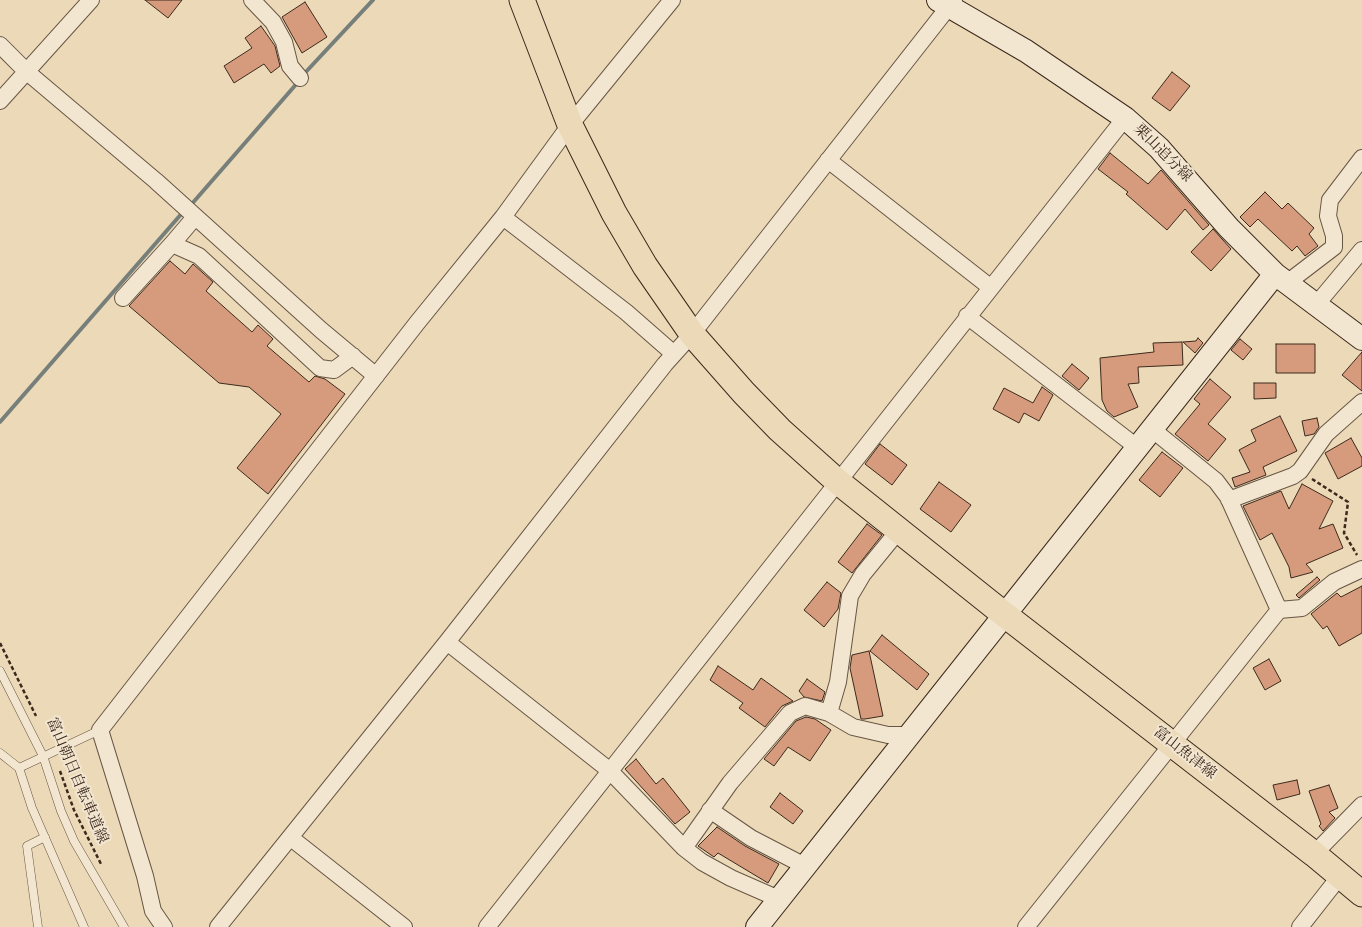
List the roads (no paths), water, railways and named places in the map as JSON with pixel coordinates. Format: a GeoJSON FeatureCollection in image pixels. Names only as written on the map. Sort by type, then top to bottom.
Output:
{"type":"FeatureCollection","features":[{"type":"Feature","properties":{"kind":"main road","name":"富山魚津線"},"geometry":{"type":"LineString","coordinates":[[522,0],[570,125],[645,266],[692,334],[780,430],[837,481],[1005,615],[1314,854],[1362,894]]}},
{"type":"Feature","properties":{"kind":"street"},"geometry":{"type":"LineString","coordinates":[[0,101],[91,0]]}},
{"type":"Feature","properties":{"kind":"street"},"geometry":{"type":"LineString","coordinates":[[252,0],[273,22],[284,42],[290,66],[300,78]]}},
{"type":"Feature","properties":{"kind":"street"},"geometry":{"type":"LineString","coordinates":[[164,927],[153,911],[145,876],[100,730],[376,376],[503,217],[570,125],[672,0]]}},
{"type":"Feature","properties":{"kind":"street"},"geometry":{"type":"LineString","coordinates":[[218,927],[447,642],[674,354],[692,334],[828,160],[947,2]]}},
{"type":"Feature","properties":{"kind":"street","name":"栗山追分線"},"geometry":{"type":"LineString","coordinates":[[947,2],[1026,51],[1125,118],[1159,148],[1229,228],[1281,278],[1362,339]]}},
{"type":"Feature","properties":{"kind":"street"},"geometry":{"type":"LineString","coordinates":[[0,45],[27,72],[376,376]]}},
{"type":"Feature","properties":{"kind":"street"},"geometry":{"type":"LineString","coordinates":[[487,927],[1125,118]]}},
{"type":"Feature","properties":{"kind":"street"},"geometry":{"type":"LineString","coordinates":[[757,927],[1138,448],[1281,278],[1334,247],[1334,236],[1328,216],[1330,200],[1362,158]]}},
{"type":"Feature","properties":{"kind":"street"},"geometry":{"type":"LineString","coordinates":[[828,160],[990,288]]}},
{"type":"Feature","properties":{"kind":"street"},"geometry":{"type":"LineString","coordinates":[[123,298],[195,217]]}},
{"type":"Feature","properties":{"kind":"street"},"geometry":{"type":"LineString","coordinates":[[503,217],[626,312],[674,354]]}},
{"type":"Feature","properties":{"kind":"street"},"geometry":{"type":"LineString","coordinates":[[172,244],[199,256],[320,368],[334,370],[353,356]]}},
{"type":"Feature","properties":{"kind":"street"},"geometry":{"type":"LineString","coordinates":[[1316,305],[1362,250]]}},
{"type":"Feature","properties":{"kind":"street"},"geometry":{"type":"LineString","coordinates":[[967,316],[1138,448]]}},
{"type":"Feature","properties":{"kind":"street"},"geometry":{"type":"LineString","coordinates":[[1230,500],[1294,476],[1300,471],[1326,434],[1362,402]]}},
{"type":"Feature","properties":{"kind":"street"},"geometry":{"type":"LineString","coordinates":[[1153,430],[1216,481],[1230,500],[1279,610]]}},
{"type":"Feature","properties":{"kind":"street"},"geometry":{"type":"LineString","coordinates":[[829,713],[838,682],[850,596],[863,574],[899,530]]}},
{"type":"Feature","properties":{"kind":"street"},"geometry":{"type":"LineString","coordinates":[[1026,927],[1170,744],[1279,610],[1302,608],[1334,582],[1362,569]]}},
{"type":"Feature","properties":{"kind":"street"},"geometry":{"type":"LineString","coordinates":[[447,642],[609,770],[684,848],[702,862],[731,878],[779,899]]}},
{"type":"Feature","properties":{"kind":"street"},"geometry":{"type":"LineString","coordinates":[[684,848],[730,783],[790,713],[805,706],[829,713],[853,727],[888,735],[909,735]]}},
{"type":"Feature","properties":{"kind":"street"},"geometry":{"type":"LineString","coordinates":[[1314,854],[1362,805]]}},
{"type":"Feature","properties":{"kind":"street"},"geometry":{"type":"LineString","coordinates":[[710,810],[751,838],[805,866]]}},
{"type":"Feature","properties":{"kind":"street"},"geometry":{"type":"LineString","coordinates":[[291,838],[404,927]]}},
{"type":"Feature","properties":{"kind":"street"},"geometry":{"type":"LineString","coordinates":[[1300,927],[1340,876]]}},
{"type":"Feature","properties":{"kind":"lane"},"geometry":{"type":"LineString","coordinates":[[0,671],[42,756],[60,811],[74,841],[124,927]]}},
{"type":"Feature","properties":{"kind":"lane"},"geometry":{"type":"LineString","coordinates":[[19,768],[100,730]]}},
{"type":"Feature","properties":{"kind":"lane"},"geometry":{"type":"LineString","coordinates":[[0,754],[19,768],[45,837],[84,927]]}},
{"type":"Feature","properties":{"kind":"lane"},"geometry":{"type":"LineString","coordinates":[[38,927],[27,846],[45,837]]}},
{"type":"Feature","properties":{"kind":"waterway"},"geometry":{"type":"LineString","coordinates":[[303,75],[373,0]]}},
{"type":"Feature","properties":{"kind":"waterway"},"geometry":{"type":"LineString","coordinates":[[190,206],[299,81]]}},
{"type":"Feature","properties":{"kind":"waterway"},"geometry":{"type":"LineString","coordinates":[[0,422],[183,212]]}}]}
